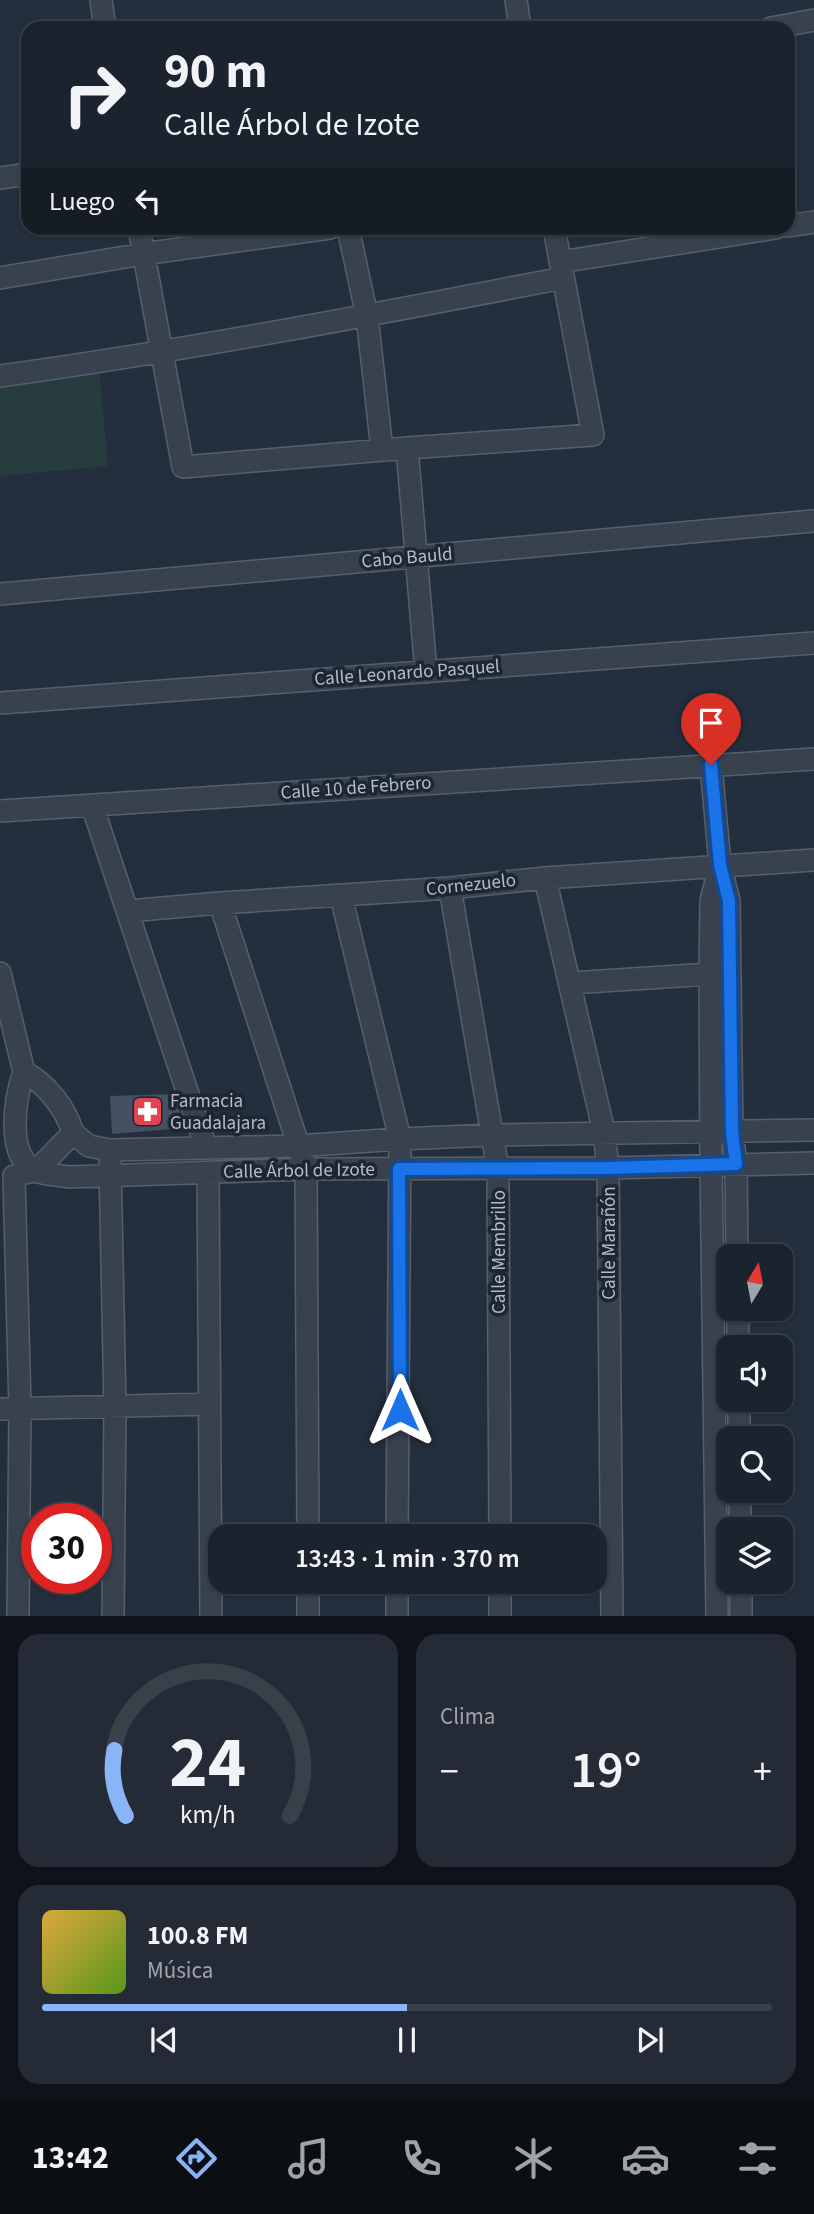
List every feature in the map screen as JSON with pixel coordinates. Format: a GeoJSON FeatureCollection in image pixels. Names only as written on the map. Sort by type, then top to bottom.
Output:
{"type":"FeatureCollection","features":[{"type":"Feature","properties":{"kind":"street"},"geometry":{"type":"LineString","coordinates":[[101,0],[104,21]]}},
{"type":"Feature","properties":{"kind":"street"},"geometry":{"type":"LineString","coordinates":[[516,0],[519,21]]}},
{"type":"Feature","properties":{"kind":"street"},"geometry":{"type":"LineString","coordinates":[[795,24],[814,20]]}},
{"type":"Feature","properties":{"kind":"street"},"geometry":{"type":"LineString","coordinates":[[0,178],[21,175]]}},
{"type":"Feature","properties":{"kind":"street"},"geometry":{"type":"LineString","coordinates":[[795,225],[814,222]]}},
{"type":"Feature","properties":{"kind":"street"},"geometry":{"type":"LineString","coordinates":[[140,235],[183,467],[593,435],[555,235]]}},
{"type":"Feature","properties":{"kind":"street"},"geometry":{"type":"LineString","coordinates":[[0,278],[280,235]]}},
{"type":"Feature","properties":{"kind":"street"},"geometry":{"type":"LineString","coordinates":[[350,235],[367,316],[382,450]]}},
{"type":"Feature","properties":{"kind":"street"},"geometry":{"type":"LineString","coordinates":[[0,376],[367,316],[561,270],[740,235]]}},
{"type":"Feature","properties":{"kind":"street"},"geometry":{"type":"LineString","coordinates":[[407,448],[426,672]]}},
{"type":"Feature","properties":{"kind":"street","name":"Cabo Bauld"},"geometry":{"type":"LineString","coordinates":[[0,594],[814,521]]}},
{"type":"Feature","properties":{"kind":"street","name":"Calle Leonardo Pasquel"},"geometry":{"type":"LineString","coordinates":[[0,703],[814,643]]}},
{"type":"Feature","properties":{"kind":"street","name":"Calle 10 de Febrero"},"geometry":{"type":"LineString","coordinates":[[0,811],[814,759]]}},
{"type":"Feature","properties":{"kind":"street"},"geometry":{"type":"LineString","coordinates":[[711,765],[720,865],[729,901],[732,1132],[736,1164],[737,1244]]}},
{"type":"Feature","properties":{"kind":"street"},"geometry":{"type":"LineString","coordinates":[[92,805],[206,1148]]}},
{"type":"Feature","properties":{"kind":"street","name":"Cornezuelo"},"geometry":{"type":"LineString","coordinates":[[128,911],[814,860]]}},
{"type":"Feature","properties":{"kind":"street"},"geometry":{"type":"LineString","coordinates":[[717,1615],[710,974],[711,901],[720,865]]}},
{"type":"Feature","properties":{"kind":"street","name":"Calle Marañón"},"geometry":{"type":"LineString","coordinates":[[545,878],[604,1132],[608,1168],[612,1615]]}},
{"type":"Feature","properties":{"kind":"street","name":"Calle Membrillo"},"geometry":{"type":"LineString","coordinates":[[450,888],[498,1168],[500,1524]]}},
{"type":"Feature","properties":{"kind":"street"},"geometry":{"type":"LineString","coordinates":[[341,896],[400,1139],[397,1524]]}},
{"type":"Feature","properties":{"kind":"street"},"geometry":{"type":"LineString","coordinates":[[220,903],[306,1169],[308,1524]]}},
{"type":"Feature","properties":{"kind":"street"},"geometry":{"type":"LineString","coordinates":[[0,973],[24,1072],[19,1088],[14,1132],[25,1162],[36,1171]]}},
{"type":"Feature","properties":{"kind":"street"},"geometry":{"type":"LineString","coordinates":[[571,983],[710,974]]}},
{"type":"Feature","properties":{"kind":"street"},"geometry":{"type":"LineString","coordinates":[[18,1615],[10,1409],[7,1176],[36,1171],[73,1133],[61,1107],[38,1080],[24,1072]]}},
{"type":"Feature","properties":{"kind":"street","name":"Calle Árbol de Izote"},"geometry":{"type":"LineString","coordinates":[[73,1133],[89,1146],[110,1150],[297,1146],[492,1135],[814,1130]]}},
{"type":"Feature","properties":{"kind":"street"},"geometry":{"type":"LineString","coordinates":[[110,1150],[115,1406],[113,1615]]}},
{"type":"Feature","properties":{"kind":"street","name":"Calle Árbol de Izote"},"geometry":{"type":"LineString","coordinates":[[36,1171],[69,1177],[306,1169],[608,1168],[814,1163]]}},
{"type":"Feature","properties":{"kind":"street"},"geometry":{"type":"LineString","coordinates":[[208,1173],[211,1615]]}},
{"type":"Feature","properties":{"kind":"street"},"geometry":{"type":"LineString","coordinates":[[10,1409],[209,1404]]}},
{"type":"Feature","properties":{"kind":"street"},"geometry":{"type":"LineString","coordinates":[[308,1594],[308,1615]]}},
{"type":"Feature","properties":{"kind":"street"},"geometry":{"type":"LineString","coordinates":[[397,1594],[397,1615]]}},
{"type":"Feature","properties":{"kind":"street"},"geometry":{"type":"LineString","coordinates":[[500,1594],[500,1615]]}},
{"type":"Feature","properties":{"kind":"street"},"geometry":{"type":"LineString","coordinates":[[741,1594],[741,1615]]}},
{"type":"Feature","properties":{"kind":"green space"},"geometry":{"type":"Polygon","coordinates":[[[99,367],[108,466],[0,476],[0,380],[99,367]]]}},
{"type":"Feature","properties":{"kind":"building","name":"Farmacia Guadalajara"},"geometry":{"type":"Polygon","coordinates":[[[174,1094],[185,1128],[112,1134],[110,1096],[174,1094]]]}},
{"type":"Feature","properties":{"kind":"place","name":"Farmacia Guadalajara"},"geometry":{"type":"Point","coordinates":[147,1112]}},
{"type":"Feature","properties":{"kind":"route"},"geometry":{"type":"LineString","coordinates":[[400,1410],[399,1169],[608,1168],[736,1164],[732,1132],[729,901],[720,865],[711,765]]}}]}
